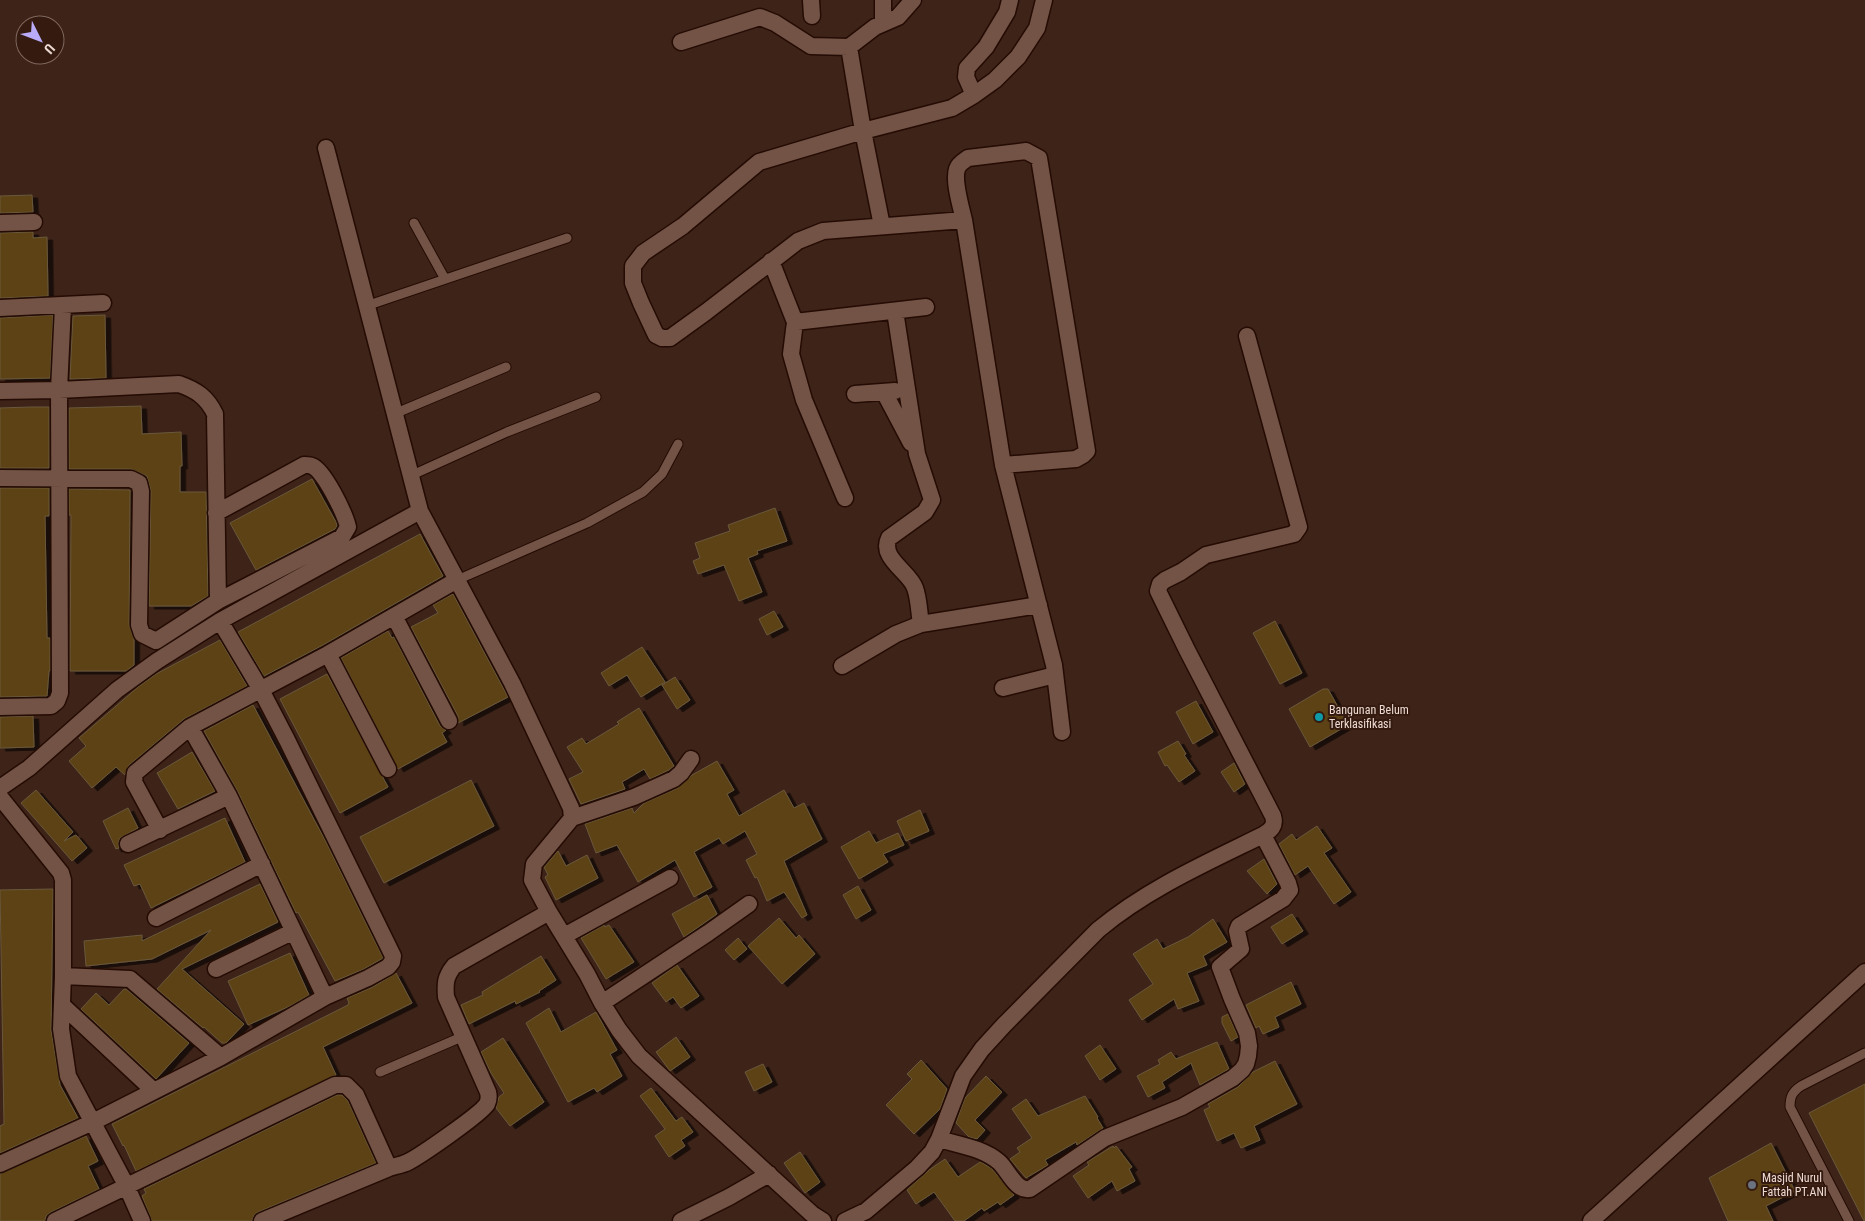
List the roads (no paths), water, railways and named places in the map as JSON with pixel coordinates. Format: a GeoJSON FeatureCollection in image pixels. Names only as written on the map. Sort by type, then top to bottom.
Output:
{"type":"FeatureCollection","features":[{"type":"Feature","properties":{"kind":"street"},"geometry":{"type":"LineString","coordinates":[[883,0],[883,23]]}},
{"type":"Feature","properties":{"kind":"street"},"geometry":{"type":"LineString","coordinates":[[681,42],[760,17],[775,23],[811,46],[849,47],[875,27],[898,17],[913,0]]}},
{"type":"Feature","properties":{"kind":"street"},"geometry":{"type":"LineString","coordinates":[[974,95],[966,77],[967,68],[986,47],[1007,12],[1010,0]]}},
{"type":"Feature","properties":{"kind":"street"},"geometry":{"type":"LineString","coordinates":[[964,220],[823,231],[798,241],[670,338],[662,338],[656,335],[634,283],[633,266],[643,253],[683,226],[759,162],[863,131],[952,108],[974,95],[995,80],[1018,57],[1037,28],[1044,0]]}},
{"type":"Feature","properties":{"kind":"street"},"geometry":{"type":"LineString","coordinates":[[849,47],[882,226]]}},
{"type":"Feature","properties":{"kind":"street"},"geometry":{"type":"LineString","coordinates":[[326,148],[420,511],[512,684],[568,798],[572,818]]}},
{"type":"Feature","properties":{"kind":"street"},"geometry":{"type":"LineString","coordinates":[[1003,465],[1076,459],[1087,451],[1039,158],[1026,151],[968,158],[960,163],[957,169],[956,180],[1003,465],[1055,675],[1062,732]]}},
{"type":"Feature","properties":{"kind":"street"},"geometry":{"type":"LineString","coordinates":[[0,223],[34,222]]}},
{"type":"Feature","properties":{"kind":"street"},"geometry":{"type":"LineString","coordinates":[[771,261],[795,322],[791,354],[804,400],[845,498]]}},
{"type":"Feature","properties":{"kind":"street"},"geometry":{"type":"LineString","coordinates":[[0,308],[103,303]]}},
{"type":"Feature","properties":{"kind":"street"},"geometry":{"type":"LineString","coordinates":[[0,707],[51,706],[57,701],[60,693],[59,390],[63,306]]}},
{"type":"Feature","properties":{"kind":"street"},"geometry":{"type":"LineString","coordinates":[[795,322],[926,308]]}},
{"type":"Feature","properties":{"kind":"street"},"geometry":{"type":"LineString","coordinates":[[895,311],[917,454],[932,500],[925,512],[889,538],[886,543],[888,553],[915,587],[921,624]]}},
{"type":"Feature","properties":{"kind":"street"},"geometry":{"type":"LineString","coordinates":[[845,1221],[866,1211],[917,1168],[932,1152],[940,1139],[963,1076],[982,1049],[1098,930],[1164,884],[1263,835],[1274,824],[1274,816],[1158,591],[1160,584],[1165,580],[1206,555],[1294,534],[1298,531],[1299,527],[1247,336]]}},
{"type":"Feature","properties":{"kind":"street"},"geometry":{"type":"LineString","coordinates":[[0,391],[179,384],[203,396],[215,414],[218,601]]}},
{"type":"Feature","properties":{"kind":"street"},"geometry":{"type":"LineString","coordinates":[[855,394],[907,390]]}},
{"type":"Feature","properties":{"kind":"street"},"geometry":{"type":"LineString","coordinates":[[884,392],[917,454]]}},
{"type":"Feature","properties":{"kind":"street"},"geometry":{"type":"LineString","coordinates":[[0,478],[131,479],[140,483],[139,625],[142,634],[156,641],[218,601],[342,537],[348,527],[345,516],[321,474],[312,465],[304,465],[216,513]]}},
{"type":"Feature","properties":{"kind":"street"},"geometry":{"type":"LineString","coordinates":[[0,788],[29,768],[116,690],[157,661],[220,621],[420,511]]}},
{"type":"Feature","properties":{"kind":"street"},"geometry":{"type":"LineString","coordinates":[[160,830],[134,782],[135,773],[190,727],[328,654],[457,580]]}},
{"type":"Feature","properties":{"kind":"street"},"geometry":{"type":"LineString","coordinates":[[842,666],[896,634],[921,624],[1039,605]]}},
{"type":"Feature","properties":{"kind":"street"},"geometry":{"type":"LineString","coordinates":[[394,616],[449,721]]}},
{"type":"Feature","properties":{"kind":"street"},"geometry":{"type":"LineString","coordinates":[[1,1162],[93,1122],[221,1057],[324,997],[388,967],[392,962],[392,956],[287,740],[261,690],[220,621]]}},
{"type":"Feature","properties":{"kind":"street"},"geometry":{"type":"LineString","coordinates":[[328,654],[388,768]]}},
{"type":"Feature","properties":{"kind":"street"},"geometry":{"type":"LineString","coordinates":[[1003,688],[1055,675]]}},
{"type":"Feature","properties":{"kind":"street"},"geometry":{"type":"LineString","coordinates":[[190,727],[230,796],[324,997]]}},
{"type":"Feature","properties":{"kind":"street"},"geometry":{"type":"LineString","coordinates":[[691,759],[674,779],[634,797],[572,818],[540,856],[532,869],[532,880],[602,1003],[619,1030],[639,1056],[812,1214],[823,1221]]}},
{"type":"Feature","properties":{"kind":"street"},"geometry":{"type":"LineString","coordinates":[[128,844],[230,796]]}},
{"type":"Feature","properties":{"kind":"street"},"geometry":{"type":"LineString","coordinates":[[0,798],[61,873],[63,880],[64,976],[60,1029],[68,1076],[126,1185],[142,1221]]}},
{"type":"Feature","properties":{"kind":"street"},"geometry":{"type":"LineString","coordinates":[[940,1139],[969,1147],[991,1156],[1000,1163],[1020,1188],[1026,1190],[1106,1138],[1182,1107],[1233,1078],[1242,1070],[1248,1056],[1247,1033],[1220,966],[1240,949],[1237,932],[1239,926],[1283,899],[1290,890],[1263,835]]}},
{"type":"Feature","properties":{"kind":"street"},"geometry":{"type":"LineString","coordinates":[[156,918],[262,864]]}},
{"type":"Feature","properties":{"kind":"street"},"geometry":{"type":"LineString","coordinates":[[564,936],[670,878]]}},
{"type":"Feature","properties":{"kind":"street"},"geometry":{"type":"LineString","coordinates":[[602,1003],[749,904]]}},
{"type":"Feature","properties":{"kind":"street"},"geometry":{"type":"LineString","coordinates":[[266,1220],[389,1168],[408,1162],[487,1104],[489,1099],[488,1092],[446,997],[445,982],[447,975],[454,966],[549,912]]}},
{"type":"Feature","properties":{"kind":"street"},"geometry":{"type":"LineString","coordinates":[[216,969],[292,932]]}},
{"type":"Feature","properties":{"kind":"street"},"geometry":{"type":"LineString","coordinates":[[1591,1221],[1865,972]]}},
{"type":"Feature","properties":{"kind":"street"},"geometry":{"type":"LineString","coordinates":[[64,976],[130,979],[221,1057]]}},
{"type":"Feature","properties":{"kind":"street"},"geometry":{"type":"LineString","coordinates":[[62,1004],[154,1091]]}},
{"type":"Feature","properties":{"kind":"street"},"geometry":{"type":"LineString","coordinates":[[55,1221],[326,1089],[341,1084],[351,1088],[356,1096],[389,1168]]}},
{"type":"Feature","properties":{"kind":"street"},"geometry":{"type":"LineString","coordinates":[[681,1221],[769,1174]]}},
{"type":"Feature","properties":{"kind":"lane"},"geometry":{"type":"LineString","coordinates":[[414,223],[445,280]]}},
{"type":"Feature","properties":{"kind":"lane"},"geometry":{"type":"LineString","coordinates":[[366,306],[567,238]]}},
{"type":"Feature","properties":{"kind":"lane"},"geometry":{"type":"LineString","coordinates":[[394,414],[506,367]]}},
{"type":"Feature","properties":{"kind":"lane"},"geometry":{"type":"LineString","coordinates":[[410,476],[507,432],[596,397]]}},
{"type":"Feature","properties":{"kind":"lane"},"geometry":{"type":"LineString","coordinates":[[457,580],[587,523],[643,492],[662,474],[678,444]]}},
{"type":"Feature","properties":{"kind":"lane"},"geometry":{"type":"LineString","coordinates":[[380,1072],[464,1036]]}},
{"type":"Feature","properties":{"kind":"lane"},"geometry":{"type":"LineString","coordinates":[[1849,1221],[1790,1107],[1790,1099],[1794,1091],[1800,1086],[1865,1053]]}},
{"type":"Feature","properties":{"kind":"place","name":"Bangunan Belum Terklasifikasi"},"geometry":{"type":"Point","coordinates":[1319,717]}},
{"type":"Feature","properties":{"kind":"place","name":"Masjid Nurul Fattah PT.ANI"},"geometry":{"type":"Point","coordinates":[1752,1185]}}]}
